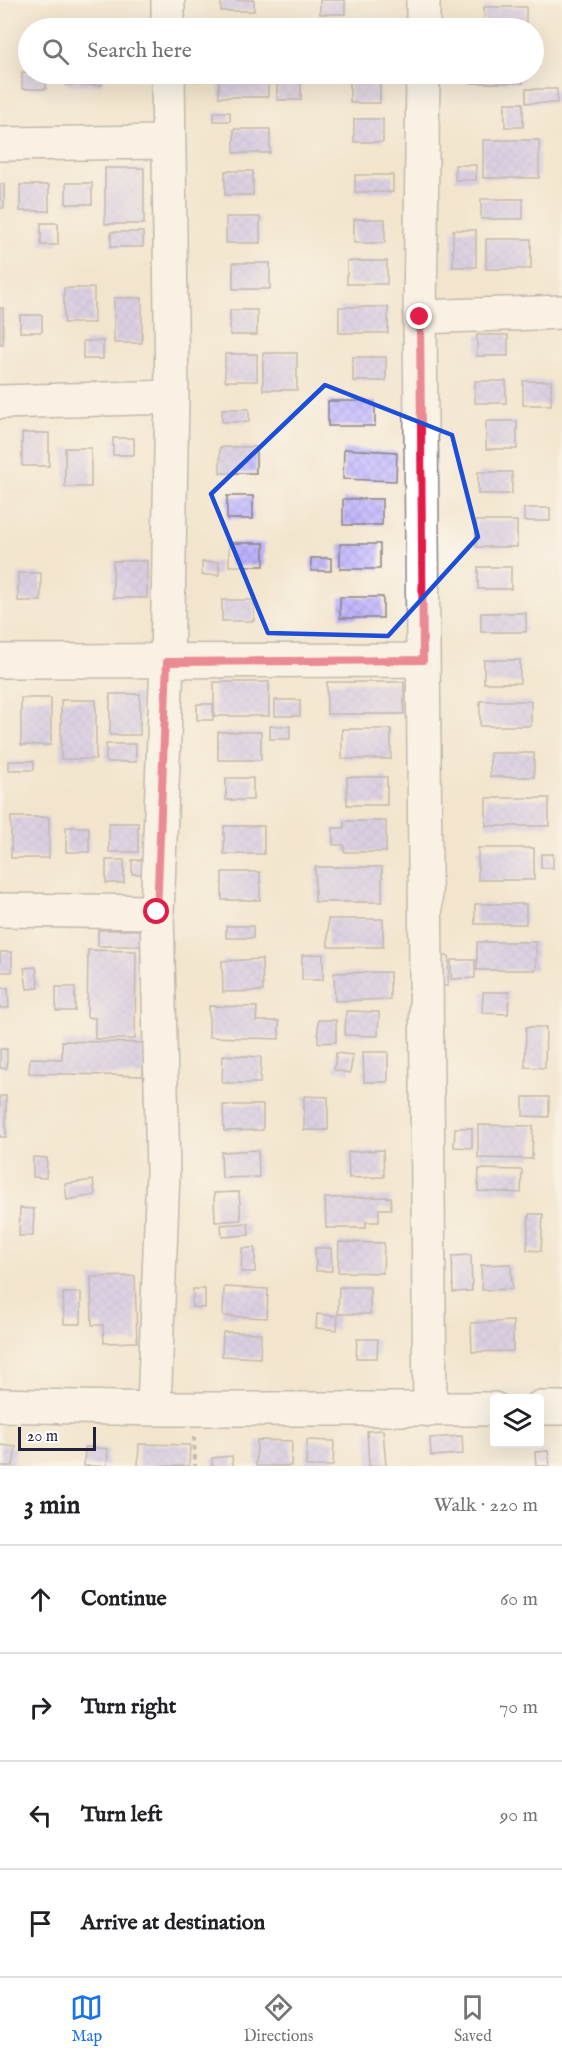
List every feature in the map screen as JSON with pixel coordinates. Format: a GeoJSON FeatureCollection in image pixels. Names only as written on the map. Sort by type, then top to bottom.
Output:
{"type":"FeatureCollection","features":[{"type":"Feature","properties":{"kind":"street"},"geometry":{"type":"LineString","coordinates":[[168,0],[168,18]]}},
{"type":"Feature","properties":{"kind":"street"},"geometry":{"type":"LineString","coordinates":[[423,0],[423,18]]}},
{"type":"Feature","properties":{"kind":"street"},"geometry":{"type":"LineString","coordinates":[[154,1409],[163,1172],[157,912],[167,662],[172,398],[168,84]]}},
{"type":"Feature","properties":{"kind":"street"},"geometry":{"type":"LineString","coordinates":[[423,84],[420,317],[430,1410]]}},
{"type":"Feature","properties":{"kind":"street"},"geometry":{"type":"LineString","coordinates":[[0,144],[167,142]]}},
{"type":"Feature","properties":{"kind":"street"},"geometry":{"type":"LineString","coordinates":[[420,317],[562,312]]}},
{"type":"Feature","properties":{"kind":"street"},"geometry":{"type":"LineString","coordinates":[[0,402],[172,398]]}},
{"type":"Feature","properties":{"kind":"street"},"geometry":{"type":"LineString","coordinates":[[0,661],[423,660]]}},
{"type":"Feature","properties":{"kind":"street"},"geometry":{"type":"LineString","coordinates":[[0,910],[157,912]]}},
{"type":"Feature","properties":{"kind":"street"},"geometry":{"type":"LineString","coordinates":[[0,1405],[154,1409],[490,1409]]}},
{"type":"Feature","properties":{"kind":"street"},"geometry":{"type":"LineString","coordinates":[[544,1408],[562,1408]]}},
{"type":"Feature","properties":{"kind":"highlighted area"},"geometry":{"type":"Polygon","coordinates":[[[325,385],[452,435],[478,537],[388,636],[268,633],[211,494],[325,385]]]}},
{"type":"Feature","properties":{"kind":"building"},"geometry":{"type":"Polygon","coordinates":[[[221,0],[254,0],[254,11],[221,11],[221,0]]]}},
{"type":"Feature","properties":{"kind":"building"},"geometry":{"type":"Polygon","coordinates":[[[320,0],[345,0],[345,14],[320,14],[320,0]]]}},
{"type":"Feature","properties":{"kind":"building"},"geometry":{"type":"Polygon","coordinates":[[[484,7],[526,7],[526,18],[484,18],[484,7]]]}},
{"type":"Feature","properties":{"kind":"building"},"geometry":{"type":"Polygon","coordinates":[[[22,84],[46,84],[46,89],[22,89],[22,84]]]}},
{"type":"Feature","properties":{"kind":"building"},"geometry":{"type":"Polygon","coordinates":[[[66,84],[102,84],[102,85],[66,84]]]}},
{"type":"Feature","properties":{"kind":"building"},"geometry":{"type":"Polygon","coordinates":[[[219,84],[268,84],[268,97],[219,97],[219,84]]]}},
{"type":"Feature","properties":{"kind":"building"},"geometry":{"type":"Polygon","coordinates":[[[277,84],[301,84],[301,100],[277,100],[277,84]]]}},
{"type":"Feature","properties":{"kind":"building"},"geometry":{"type":"Polygon","coordinates":[[[350,84],[380,84],[380,103],[350,103],[350,84]]]}},
{"type":"Feature","properties":{"kind":"building"},"geometry":{"type":"Polygon","coordinates":[[[526,89],[557,89],[557,103],[526,103],[526,89]]]}},
{"type":"Feature","properties":{"kind":"building"},"geometry":{"type":"Polygon","coordinates":[[[505,103],[523,103],[523,127],[505,127],[505,103]]]}},
{"type":"Feature","properties":{"kind":"building"},"geometry":{"type":"Polygon","coordinates":[[[214,112],[230,112],[230,121],[214,121],[214,112]]]}},
{"type":"Feature","properties":{"kind":"building"},"geometry":{"type":"Polygon","coordinates":[[[354,119],[383,119],[383,142],[354,142],[354,119]]]}},
{"type":"Feature","properties":{"kind":"building"},"geometry":{"type":"Polygon","coordinates":[[[234,129],[270,129],[270,153],[234,153],[234,129]]]}},
{"type":"Feature","properties":{"kind":"building"},"geometry":{"type":"Polygon","coordinates":[[[483,140],[539,140],[539,178],[483,178],[483,140]]]}},
{"type":"Feature","properties":{"kind":"building"},"geometry":{"type":"Polygon","coordinates":[[[455,165],[476,165],[476,180],[455,180],[455,165]]]}},
{"type":"Feature","properties":{"kind":"building"},"geometry":{"type":"Polygon","coordinates":[[[105,168],[144,168],[144,224],[105,224],[105,168]]]}},
{"type":"Feature","properties":{"kind":"building"},"geometry":{"type":"Polygon","coordinates":[[[225,171],[253,171],[253,195],[225,195],[225,171]]]}},
{"type":"Feature","properties":{"kind":"building"},"geometry":{"type":"Polygon","coordinates":[[[355,175],[393,175],[393,192],[355,192],[355,175]]]}},
{"type":"Feature","properties":{"kind":"building"},"geometry":{"type":"Polygon","coordinates":[[[66,183],[92,183],[92,204],[66,204],[66,183]]]}},
{"type":"Feature","properties":{"kind":"building"},"geometry":{"type":"Polygon","coordinates":[[[0,184],[4,184],[4,208],[0,208],[0,184]]]}},
{"type":"Feature","properties":{"kind":"building"},"geometry":{"type":"Polygon","coordinates":[[[20,185],[49,185],[49,211],[20,211],[20,185]]]}},
{"type":"Feature","properties":{"kind":"building"},"geometry":{"type":"Polygon","coordinates":[[[481,199],[523,199],[523,219],[481,219],[481,199]]]}},
{"type":"Feature","properties":{"kind":"building"},"geometry":{"type":"Polygon","coordinates":[[[226,217],[260,217],[260,243],[226,243],[226,217]]]}},
{"type":"Feature","properties":{"kind":"building"},"geometry":{"type":"Polygon","coordinates":[[[354,219],[385,219],[385,243],[354,243],[354,219]]]}},
{"type":"Feature","properties":{"kind":"building"},"geometry":{"type":"Polygon","coordinates":[[[41,223],[58,223],[58,245],[41,245],[41,223]]]}},
{"type":"Feature","properties":{"kind":"building"},"geometry":{"type":"Polygon","coordinates":[[[453,230],[476,230],[476,267],[453,267],[453,230]]]}},
{"type":"Feature","properties":{"kind":"building"},"geometry":{"type":"Polygon","coordinates":[[[111,232],[143,232],[143,247],[111,247],[111,232]]]}},
{"type":"Feature","properties":{"kind":"building"},"geometry":{"type":"Polygon","coordinates":[[[486,239],[531,239],[531,269],[486,269],[486,239]]]}},
{"type":"Feature","properties":{"kind":"building"},"geometry":{"type":"Polygon","coordinates":[[[347,261],[387,261],[387,284],[347,284],[347,261]]]}},
{"type":"Feature","properties":{"kind":"building"},"geometry":{"type":"Polygon","coordinates":[[[233,263],[270,263],[270,289],[233,289],[233,263]]]}},
{"type":"Feature","properties":{"kind":"building"},"geometry":{"type":"Polygon","coordinates":[[[64,288],[94,288],[94,323],[64,323],[64,288]]]}},
{"type":"Feature","properties":{"kind":"building"},"geometry":{"type":"Polygon","coordinates":[[[114,298],[142,298],[142,343],[114,343],[114,298]]]}},
{"type":"Feature","properties":{"kind":"building"},"geometry":{"type":"Polygon","coordinates":[[[339,307],[388,307],[388,333],[339,333],[339,307]]]}},
{"type":"Feature","properties":{"kind":"building"},"geometry":{"type":"Polygon","coordinates":[[[0,308],[3,308],[3,344],[0,344],[0,308]]]}},
{"type":"Feature","properties":{"kind":"building"},"geometry":{"type":"Polygon","coordinates":[[[230,310],[257,310],[257,335],[230,335],[230,310]]]}},
{"type":"Feature","properties":{"kind":"building"},"geometry":{"type":"Polygon","coordinates":[[[20,315],[42,315],[42,332],[20,332],[20,315]]]}},
{"type":"Feature","properties":{"kind":"building"},"geometry":{"type":"Polygon","coordinates":[[[477,335],[508,335],[508,356],[477,356],[477,335]]]}},
{"type":"Feature","properties":{"kind":"building"},"geometry":{"type":"Polygon","coordinates":[[[83,341],[103,341],[103,359],[83,359],[83,341]]]}},
{"type":"Feature","properties":{"kind":"building"},"geometry":{"type":"Polygon","coordinates":[[[263,353],[297,353],[297,390],[263,390],[263,353]]]}},
{"type":"Feature","properties":{"kind":"building"},"geometry":{"type":"Polygon","coordinates":[[[225,354],[257,354],[257,381],[225,381],[225,354]]]}},
{"type":"Feature","properties":{"kind":"building"},"geometry":{"type":"Polygon","coordinates":[[[353,357],[386,357],[386,381],[353,381],[353,357]]]}},
{"type":"Feature","properties":{"kind":"building"},"geometry":{"type":"Polygon","coordinates":[[[475,381],[506,381],[506,403],[475,403],[475,381]]]}},
{"type":"Feature","properties":{"kind":"building"},"geometry":{"type":"Polygon","coordinates":[[[523,381],[551,381],[551,405],[523,405],[523,381]]]}},
{"type":"Feature","properties":{"kind":"building"},"geometry":{"type":"Polygon","coordinates":[[[328,401],[375,401],[375,426],[328,426],[328,401]]]}},
{"type":"Feature","properties":{"kind":"building"},"geometry":{"type":"Polygon","coordinates":[[[222,409],[249,409],[249,422],[222,422],[222,409]]]}},
{"type":"Feature","properties":{"kind":"building"},"geometry":{"type":"Polygon","coordinates":[[[486,421],[517,421],[517,449],[486,449],[486,421]]]}},
{"type":"Feature","properties":{"kind":"building"},"geometry":{"type":"Polygon","coordinates":[[[22,433],[49,433],[49,466],[22,466],[22,433]]]}},
{"type":"Feature","properties":{"kind":"building"},"geometry":{"type":"Polygon","coordinates":[[[113,438],[134,438],[134,455],[113,455],[113,438]]]}},
{"type":"Feature","properties":{"kind":"building"},"geometry":{"type":"Polygon","coordinates":[[[220,447],[256,447],[256,473],[220,473],[220,447]]]}},
{"type":"Feature","properties":{"kind":"building"},"geometry":{"type":"Polygon","coordinates":[[[65,448],[91,448],[91,487],[65,487],[65,448]]]}},
{"type":"Feature","properties":{"kind":"building"},"geometry":{"type":"Polygon","coordinates":[[[344,449],[397,452],[396,481],[343,479],[344,449]]]}},
{"type":"Feature","properties":{"kind":"building"},"geometry":{"type":"Polygon","coordinates":[[[478,472],[512,472],[512,494],[478,494],[478,472]]]}},
{"type":"Feature","properties":{"kind":"building"},"geometry":{"type":"Polygon","coordinates":[[[227,496],[253,496],[253,519],[227,519],[227,496]]]}},
{"type":"Feature","properties":{"kind":"building"},"geometry":{"type":"Polygon","coordinates":[[[343,499],[382,499],[382,525],[343,525],[343,499]]]}},
{"type":"Feature","properties":{"kind":"building"},"geometry":{"type":"Polygon","coordinates":[[[524,508],[550,508],[550,521],[524,521],[524,508]]]}},
{"type":"Feature","properties":{"kind":"building"},"geometry":{"type":"Polygon","coordinates":[[[476,521],[517,521],[517,547],[476,547],[476,521]]]}},
{"type":"Feature","properties":{"kind":"building"},"geometry":{"type":"Polygon","coordinates":[[[229,543],[264,543],[264,566],[229,566],[229,543]]]}},
{"type":"Feature","properties":{"kind":"building"},"geometry":{"type":"Polygon","coordinates":[[[340,544],[380,544],[380,569],[340,569],[340,544]]]}},
{"type":"Feature","properties":{"kind":"building"},"geometry":{"type":"Polygon","coordinates":[[[311,558],[331,558],[331,571],[311,571],[311,558]]]}},
{"type":"Feature","properties":{"kind":"building"},"geometry":{"type":"Polygon","coordinates":[[[113,561],[147,561],[147,598],[113,598],[113,561]]]}},
{"type":"Feature","properties":{"kind":"building"},"geometry":{"type":"Polygon","coordinates":[[[202,562],[219,562],[219,575],[202,575],[202,562]]]}},
{"type":"Feature","properties":{"kind":"building"},"geometry":{"type":"Polygon","coordinates":[[[478,567],[511,567],[511,589],[478,589],[478,567]]]}},
{"type":"Feature","properties":{"kind":"building"},"geometry":{"type":"Polygon","coordinates":[[[18,573],[41,573],[41,601],[18,601],[18,573]]]}},
{"type":"Feature","properties":{"kind":"building"},"geometry":{"type":"Polygon","coordinates":[[[340,597],[383,597],[383,618],[340,618],[340,597]]]}},
{"type":"Feature","properties":{"kind":"building"},"geometry":{"type":"Polygon","coordinates":[[[222,600],[254,600],[254,621],[222,621],[222,600]]]}},
{"type":"Feature","properties":{"kind":"building"},"geometry":{"type":"Polygon","coordinates":[[[481,613],[526,613],[526,632],[481,632],[481,613]]]}},
{"type":"Feature","properties":{"kind":"building"},"geometry":{"type":"Polygon","coordinates":[[[484,660],[520,660],[520,683],[484,683],[484,660]]]}},
{"type":"Feature","properties":{"kind":"building"},"geometry":{"type":"Polygon","coordinates":[[[214,682],[269,682],[269,716],[214,716],[214,682]]]}},
{"type":"Feature","properties":{"kind":"building"},"geometry":{"type":"Polygon","coordinates":[[[327,682],[404,682],[404,714],[327,714],[327,682]]]}},
{"type":"Feature","properties":{"kind":"building"},"geometry":{"type":"Polygon","coordinates":[[[110,694],[140,694],[140,735],[110,735],[110,694]]]}},
{"type":"Feature","properties":{"kind":"building"},"geometry":{"type":"Polygon","coordinates":[[[21,698],[51,698],[51,745],[21,745],[21,698]]]}},
{"type":"Feature","properties":{"kind":"building"},"geometry":{"type":"Polygon","coordinates":[[[61,700],[96,700],[96,759],[61,759],[61,700]]]}},
{"type":"Feature","properties":{"kind":"building"},"geometry":{"type":"Polygon","coordinates":[[[275,700],[300,700],[300,716],[275,716],[275,700]]]}},
{"type":"Feature","properties":{"kind":"building"},"geometry":{"type":"Polygon","coordinates":[[[480,701],[531,701],[531,726],[480,726],[480,701]]]}},
{"type":"Feature","properties":{"kind":"building"},"geometry":{"type":"Polygon","coordinates":[[[197,704],[213,704],[213,720],[197,720],[197,704]]]}},
{"type":"Feature","properties":{"kind":"building"},"geometry":{"type":"Polygon","coordinates":[[[270,726],[290,726],[290,739],[270,739],[270,726]]]}},
{"type":"Feature","properties":{"kind":"building"},"geometry":{"type":"Polygon","coordinates":[[[342,729],[391,729],[391,759],[342,759],[342,729]]]}},
{"type":"Feature","properties":{"kind":"building"},"geometry":{"type":"Polygon","coordinates":[[[218,732],[261,732],[261,760],[218,760],[218,732]]]}},
{"type":"Feature","properties":{"kind":"building"},"geometry":{"type":"Polygon","coordinates":[[[106,744],[136,744],[136,762],[106,762],[106,744]]]}},
{"type":"Feature","properties":{"kind":"building"},"geometry":{"type":"Polygon","coordinates":[[[490,753],[534,753],[534,777],[490,777],[490,753]]]}},
{"type":"Feature","properties":{"kind":"building"},"geometry":{"type":"Polygon","coordinates":[[[9,761],[34,761],[34,770],[9,770],[9,761]]]}},
{"type":"Feature","properties":{"kind":"building"},"geometry":{"type":"Polygon","coordinates":[[[347,777],[387,777],[387,805],[347,805],[347,777]]]}},
{"type":"Feature","properties":{"kind":"building"},"geometry":{"type":"Polygon","coordinates":[[[226,778],[253,778],[253,800],[226,800],[226,778]]]}},
{"type":"Feature","properties":{"kind":"building"},"geometry":{"type":"Polygon","coordinates":[[[486,798],[549,798],[549,826],[486,826],[486,798]]]}},
{"type":"Feature","properties":{"kind":"building"},"geometry":{"type":"Polygon","coordinates":[[[11,817],[49,817],[49,858],[11,858],[11,817]]]}},
{"type":"Feature","properties":{"kind":"building"},"geometry":{"type":"Polygon","coordinates":[[[344,821],[386,821],[386,852],[344,852],[344,845],[333,845],[333,828],[344,828],[344,821]]]}},
{"type":"Feature","properties":{"kind":"building"},"geometry":{"type":"Polygon","coordinates":[[[109,823],[138,823],[138,852],[109,852],[109,823]]]}},
{"type":"Feature","properties":{"kind":"building"},"geometry":{"type":"Polygon","coordinates":[[[224,826],[264,826],[264,854],[224,854],[224,826]]]}},
{"type":"Feature","properties":{"kind":"building"},"geometry":{"type":"Polygon","coordinates":[[[66,827],[89,827],[89,852],[66,852],[66,827]]]}},
{"type":"Feature","properties":{"kind":"building"},"geometry":{"type":"Polygon","coordinates":[[[478,848],[534,848],[534,880],[478,880],[478,848]]]}},
{"type":"Feature","properties":{"kind":"building"},"geometry":{"type":"Polygon","coordinates":[[[541,854],[553,854],[553,868],[541,868],[541,854]]]}},
{"type":"Feature","properties":{"kind":"building"},"geometry":{"type":"Polygon","coordinates":[[[106,860],[124,860],[124,883],[106,883],[106,860]]]}},
{"type":"Feature","properties":{"kind":"building"},"geometry":{"type":"Polygon","coordinates":[[[132,860],[143,860],[143,874],[132,874],[132,860]]]}},
{"type":"Feature","properties":{"kind":"building"},"geometry":{"type":"Polygon","coordinates":[[[315,867],[382,867],[382,902],[315,902],[315,867]]]}},
{"type":"Feature","properties":{"kind":"building"},"geometry":{"type":"Polygon","coordinates":[[[222,872],[260,872],[260,900],[222,900],[222,872]]]}},
{"type":"Feature","properties":{"kind":"building"},"geometry":{"type":"Polygon","coordinates":[[[475,904],[526,904],[526,924],[475,924],[475,904]]]}},
{"type":"Feature","properties":{"kind":"building"},"geometry":{"type":"Polygon","coordinates":[[[328,919],[383,919],[383,947],[328,947],[328,919]]]}},
{"type":"Feature","properties":{"kind":"building"},"geometry":{"type":"Polygon","coordinates":[[[226,926],[253,926],[253,938],[226,938],[226,926]]]}},
{"type":"Feature","properties":{"kind":"building"},"geometry":{"type":"Polygon","coordinates":[[[98,930],[143,930],[143,946],[98,946],[98,930]]]}},
{"type":"Feature","properties":{"kind":"building"},"geometry":{"type":"Polygon","coordinates":[[[477,942],[536,942],[536,970],[477,970],[477,942]]]}},
{"type":"Feature","properties":{"kind":"building"},"geometry":{"type":"Polygon","coordinates":[[[88,950],[136,951],[135,1039],[95,1039],[95,1018],[87,1017],[88,950]]]}},
{"type":"Feature","properties":{"kind":"building"},"geometry":{"type":"Polygon","coordinates":[[[0,952],[12,952],[12,972],[0,972],[0,952]]]}},
{"type":"Feature","properties":{"kind":"building"},"geometry":{"type":"Polygon","coordinates":[[[323,954],[323,980],[302,980],[302,955],[323,954]]]}},
{"type":"Feature","properties":{"kind":"building"},"geometry":{"type":"Polygon","coordinates":[[[438,956],[449,956],[448,986],[437,986],[438,956]]]}},
{"type":"Feature","properties":{"kind":"building"},"geometry":{"type":"Polygon","coordinates":[[[262,959],[263,991],[223,992],[222,961],[262,959]]]}},
{"type":"Feature","properties":{"kind":"building"},"geometry":{"type":"Polygon","coordinates":[[[451,960],[475,960],[475,978],[451,979],[451,960]]]}},
{"type":"Feature","properties":{"kind":"building"},"geometry":{"type":"Polygon","coordinates":[[[36,967],[39,988],[27,989],[24,968],[36,967]]]}},
{"type":"Feature","properties":{"kind":"building"},"geometry":{"type":"Polygon","coordinates":[[[390,972],[390,999],[335,1001],[334,973],[390,972]]]}},
{"type":"Feature","properties":{"kind":"building"},"geometry":{"type":"Polygon","coordinates":[[[56,987],[75,987],[75,1011],[56,1011],[56,987]]]}},
{"type":"Feature","properties":{"kind":"building"},"geometry":{"type":"Polygon","coordinates":[[[0,988],[8,988],[9,1008],[0,1008],[0,988]]]}},
{"type":"Feature","properties":{"kind":"building"},"geometry":{"type":"Polygon","coordinates":[[[483,992],[509,992],[508,1014],[482,1013],[483,992]]]}},
{"type":"Feature","properties":{"kind":"building"},"geometry":{"type":"Polygon","coordinates":[[[209,1006],[257,1007],[256,1021],[279,1021],[279,1039],[209,1037],[209,1006]]]}},
{"type":"Feature","properties":{"kind":"building"},"geometry":{"type":"Polygon","coordinates":[[[346,1011],[379,1012],[378,1036],[345,1035],[346,1011]]]}},
{"type":"Feature","properties":{"kind":"building"},"geometry":{"type":"Polygon","coordinates":[[[318,1020],[336,1020],[336,1042],[318,1043],[318,1020]]]}},
{"type":"Feature","properties":{"kind":"building"},"geometry":{"type":"Polygon","coordinates":[[[526,1027],[546,1027],[545,1068],[525,1067],[526,1027]]]}},
{"type":"Feature","properties":{"kind":"building"},"geometry":{"type":"Polygon","coordinates":[[[62,1041],[144,1043],[143,1076],[29,1073],[30,1058],[62,1059],[62,1041]]]}},
{"type":"Feature","properties":{"kind":"building"},"geometry":{"type":"Polygon","coordinates":[[[0,1049],[7,1049],[7,1068],[0,1068],[0,1049]]]}},
{"type":"Feature","properties":{"kind":"building"},"geometry":{"type":"Polygon","coordinates":[[[363,1052],[388,1052],[388,1082],[364,1082],[363,1052]]]}},
{"type":"Feature","properties":{"kind":"building"},"geometry":{"type":"Polygon","coordinates":[[[336,1053],[353,1055],[350,1073],[334,1070],[336,1053]]]}},
{"type":"Feature","properties":{"kind":"building"},"geometry":{"type":"Polygon","coordinates":[[[223,1055],[261,1057],[260,1083],[222,1083],[223,1055]]]}},
{"type":"Feature","properties":{"kind":"building"},"geometry":{"type":"Polygon","coordinates":[[[0,1096],[6,1096],[6,1137],[0,1137],[0,1096]]]}},
{"type":"Feature","properties":{"kind":"building"},"geometry":{"type":"Polygon","coordinates":[[[304,1096],[328,1097],[328,1130],[304,1130],[304,1096]]]}},
{"type":"Feature","properties":{"kind":"building"},"geometry":{"type":"Polygon","coordinates":[[[523,1097],[549,1097],[549,1117],[523,1116],[523,1097]]]}},
{"type":"Feature","properties":{"kind":"building"},"geometry":{"type":"Polygon","coordinates":[[[223,1105],[263,1105],[263,1130],[224,1131],[223,1105]]]}},
{"type":"Feature","properties":{"kind":"building"},"geometry":{"type":"Polygon","coordinates":[[[478,1125],[533,1126],[532,1159],[478,1158],[478,1125]]]}},
{"type":"Feature","properties":{"kind":"building"},"geometry":{"type":"Polygon","coordinates":[[[455,1128],[472,1128],[472,1148],[454,1147],[455,1128]]]}},
{"type":"Feature","properties":{"kind":"building"},"geometry":{"type":"Polygon","coordinates":[[[258,1150],[259,1177],[222,1178],[221,1152],[258,1150]]]}},
{"type":"Feature","properties":{"kind":"building"},"geometry":{"type":"Polygon","coordinates":[[[383,1150],[384,1177],[349,1178],[348,1152],[383,1150]]]}},
{"type":"Feature","properties":{"kind":"building"},"geometry":{"type":"Polygon","coordinates":[[[33,1157],[47,1158],[46,1178],[33,1177],[33,1157]]]}},
{"type":"Feature","properties":{"kind":"building"},"geometry":{"type":"Polygon","coordinates":[[[479,1169],[522,1170],[521,1193],[478,1191],[479,1169]]]}},
{"type":"Feature","properties":{"kind":"building"},"geometry":{"type":"Polygon","coordinates":[[[93,1180],[95,1195],[67,1200],[65,1184],[93,1180]]]}},
{"type":"Feature","properties":{"kind":"building"},"geometry":{"type":"Polygon","coordinates":[[[239,1192],[241,1220],[215,1222],[214,1193],[239,1192]]]}},
{"type":"Feature","properties":{"kind":"building"},"geometry":{"type":"Polygon","coordinates":[[[391,1197],[391,1209],[379,1209],[379,1222],[366,1222],[366,1228],[326,1228],[325,1198],[391,1197]]]}},
{"type":"Feature","properties":{"kind":"building"},"geometry":{"type":"Polygon","coordinates":[[[20,1208],[34,1209],[33,1236],[19,1236],[20,1208]]]}},
{"type":"Feature","properties":{"kind":"building"},"geometry":{"type":"Polygon","coordinates":[[[529,1214],[543,1214],[541,1251],[527,1250],[529,1214]]]}},
{"type":"Feature","properties":{"kind":"building"},"geometry":{"type":"Polygon","coordinates":[[[248,1223],[249,1235],[222,1237],[221,1225],[248,1223]]]}},
{"type":"Feature","properties":{"kind":"building"},"geometry":{"type":"Polygon","coordinates":[[[339,1242],[384,1243],[383,1273],[338,1272],[339,1242]]]}},
{"type":"Feature","properties":{"kind":"building"},"geometry":{"type":"Polygon","coordinates":[[[242,1248],[255,1248],[255,1272],[241,1272],[242,1248]]]}},
{"type":"Feature","properties":{"kind":"building"},"geometry":{"type":"Polygon","coordinates":[[[315,1248],[331,1248],[332,1271],[316,1271],[315,1248]]]}},
{"type":"Feature","properties":{"kind":"building"},"geometry":{"type":"Polygon","coordinates":[[[471,1255],[472,1291],[453,1292],[452,1256],[471,1255]]]}},
{"type":"Feature","properties":{"kind":"building"},"geometry":{"type":"Polygon","coordinates":[[[511,1264],[512,1289],[482,1290],[481,1265],[511,1264]]]}},
{"type":"Feature","properties":{"kind":"building"},"geometry":{"type":"Polygon","coordinates":[[[135,1276],[137,1342],[104,1343],[103,1325],[92,1325],[91,1277],[135,1276]]]}},
{"type":"Feature","properties":{"kind":"building"},"geometry":{"type":"Polygon","coordinates":[[[224,1287],[268,1289],[267,1318],[223,1316],[224,1287]]]}},
{"type":"Feature","properties":{"kind":"building"},"geometry":{"type":"Polygon","coordinates":[[[339,1287],[370,1287],[370,1314],[338,1314],[339,1287]]]}},
{"type":"Feature","properties":{"kind":"building"},"geometry":{"type":"Polygon","coordinates":[[[193,1289],[205,1289],[205,1308],[192,1307],[193,1289]]]}},
{"type":"Feature","properties":{"kind":"building"},"geometry":{"type":"Polygon","coordinates":[[[63,1293],[81,1293],[81,1324],[64,1324],[63,1293]]]}},
{"type":"Feature","properties":{"kind":"building"},"geometry":{"type":"Polygon","coordinates":[[[317,1314],[338,1316],[337,1330],[316,1328],[317,1314]]]}},
{"type":"Feature","properties":{"kind":"building"},"geometry":{"type":"Polygon","coordinates":[[[513,1321],[513,1351],[472,1352],[471,1323],[513,1321]]]}},
{"type":"Feature","properties":{"kind":"building"},"geometry":{"type":"Polygon","coordinates":[[[223,1332],[261,1333],[260,1358],[222,1356],[223,1332]]]}},
{"type":"Feature","properties":{"kind":"building"},"geometry":{"type":"Polygon","coordinates":[[[357,1339],[378,1339],[377,1358],[356,1358],[357,1339]]]}},
{"type":"Feature","properties":{"kind":"building"},"geometry":{"type":"Polygon","coordinates":[[[383,1430],[386,1466],[369,1466],[367,1431],[383,1430]]]}},
{"type":"Feature","properties":{"kind":"building"},"geometry":{"type":"Polygon","coordinates":[[[462,1436],[463,1454],[431,1456],[430,1438],[462,1436]]]}},
{"type":"Feature","properties":{"kind":"building"},"geometry":{"type":"Polygon","coordinates":[[[257,1440],[292,1441],[291,1466],[256,1466],[257,1440]]]}},
{"type":"Feature","properties":{"kind":"building"},"geometry":{"type":"Polygon","coordinates":[[[307,1440],[334,1441],[333,1466],[306,1466],[307,1440]]]}},
{"type":"Feature","properties":{"kind":"building"},"geometry":{"type":"Polygon","coordinates":[[[139,1444],[190,1445],[189,1466],[138,1466],[139,1444]]]}},
{"type":"Feature","properties":{"kind":"building"},"geometry":{"type":"Polygon","coordinates":[[[0,1445],[16,1447],[13,1466],[0,1466],[0,1445]]]}},
{"type":"Feature","properties":{"kind":"building"},"geometry":{"type":"Polygon","coordinates":[[[85,1447],[108,1449],[107,1466],[84,1466],[85,1447]]]}},
{"type":"Feature","properties":{"kind":"building"},"geometry":{"type":"Polygon","coordinates":[[[548,1451],[550,1466],[536,1466],[535,1452],[548,1451]]]}},
{"type":"Feature","properties":{"kind":"building"},"geometry":{"type":"Polygon","coordinates":[[[232,1456],[233,1466],[212,1466],[212,1458],[232,1456]]]}},
{"type":"Feature","properties":{"kind":"route"},"geometry":{"type":"LineString","coordinates":[[157,912],[167,662],[423,660],[420,317]]}}]}
